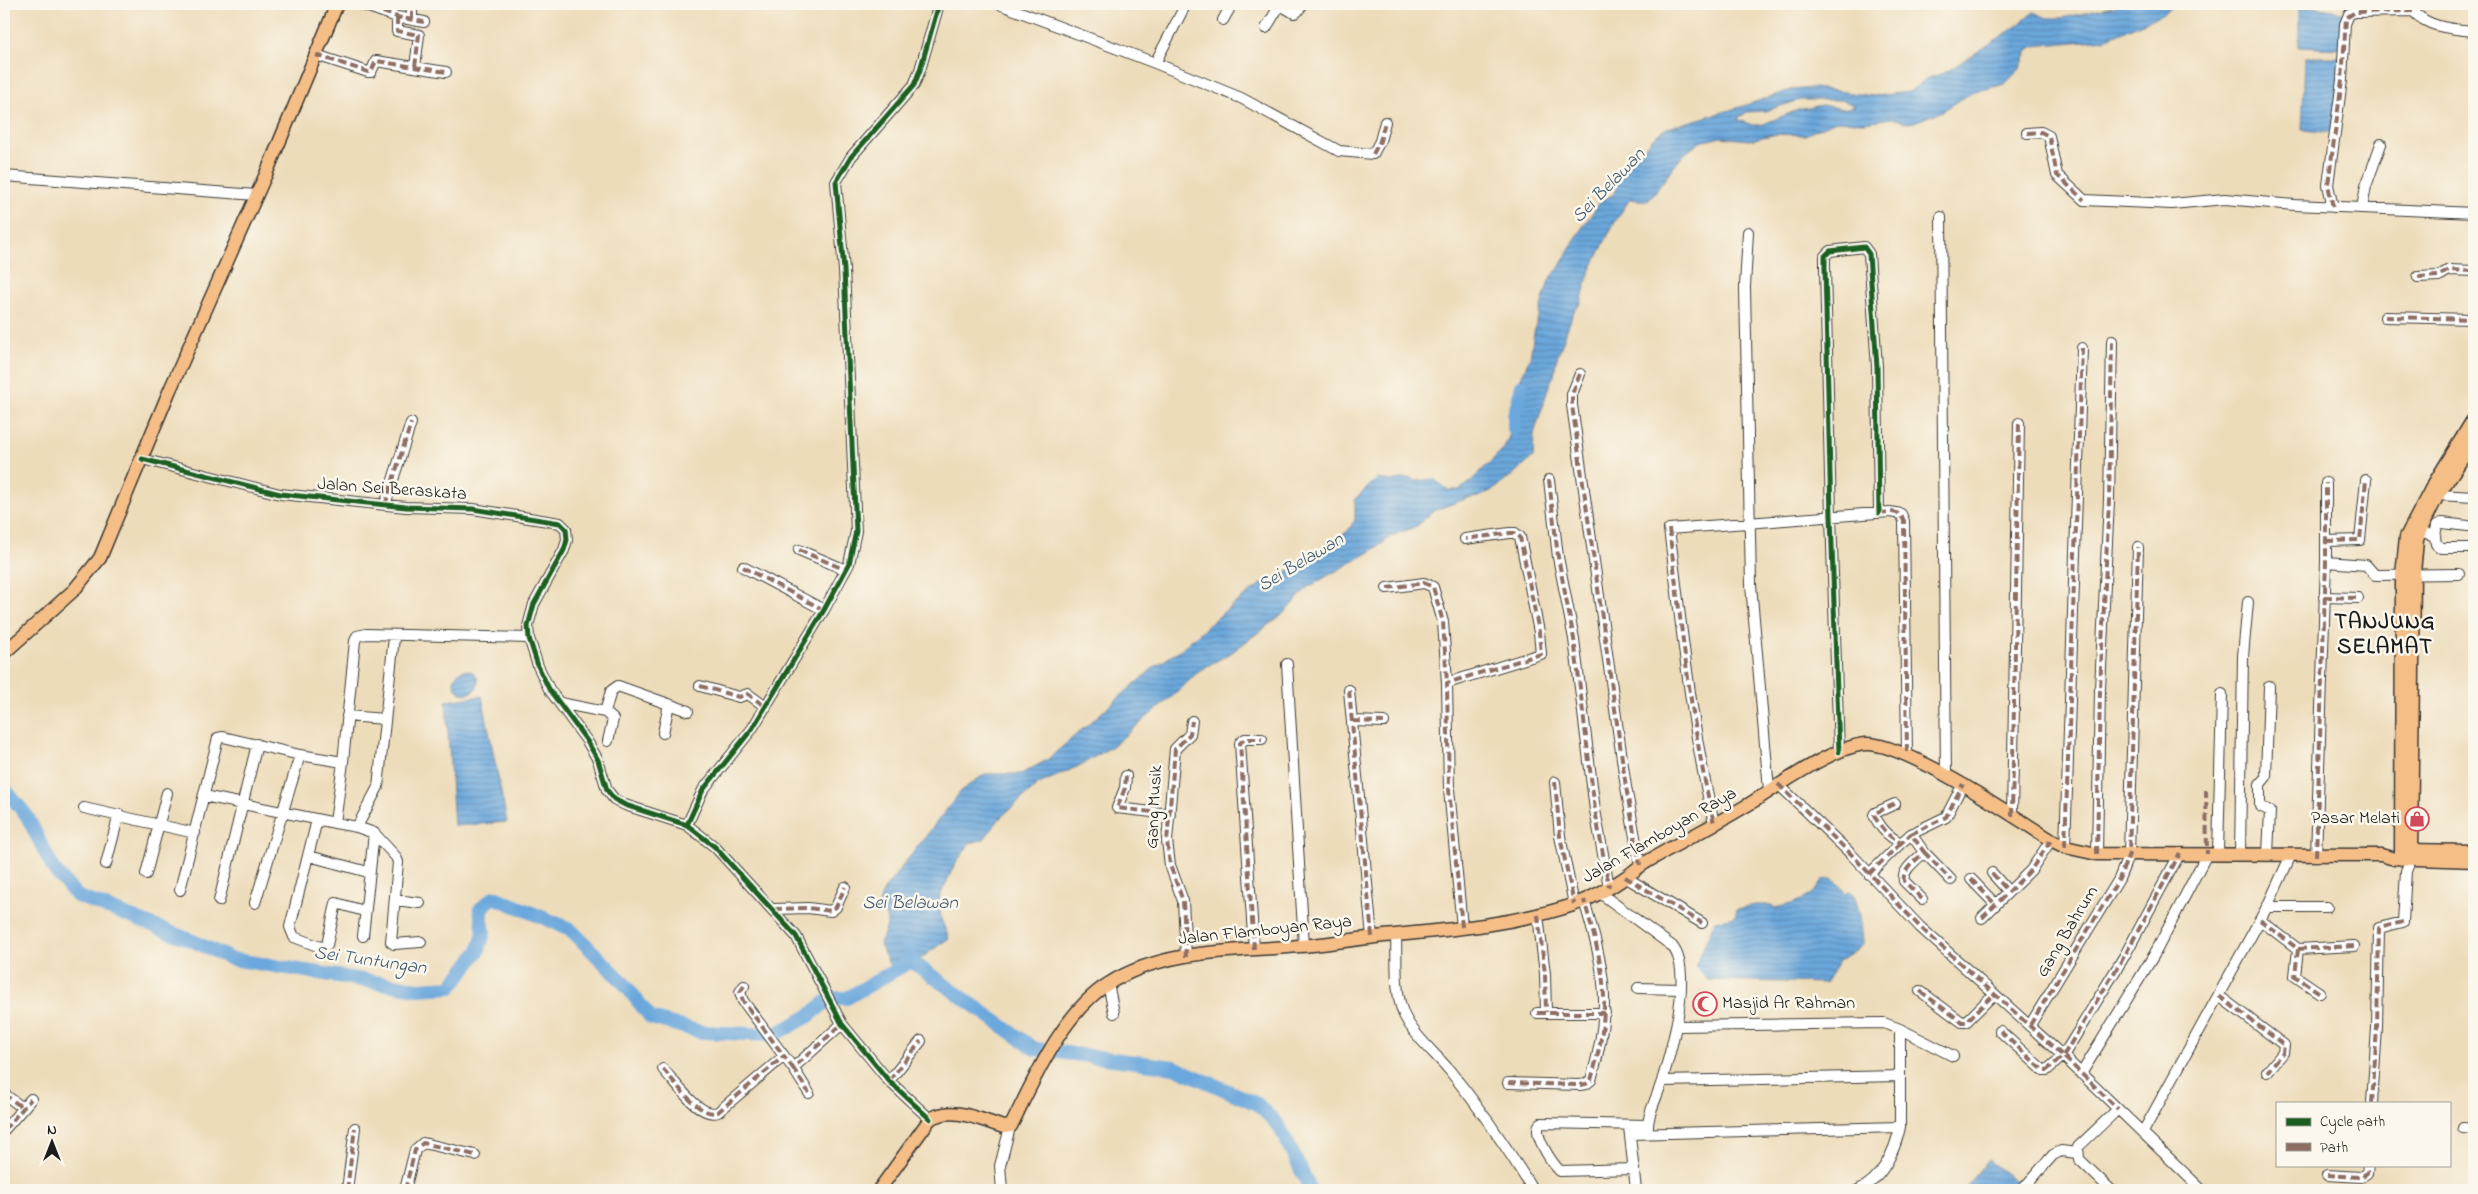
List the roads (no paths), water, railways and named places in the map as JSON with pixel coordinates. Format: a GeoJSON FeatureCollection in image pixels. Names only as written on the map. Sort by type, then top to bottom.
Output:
{"type":"FeatureCollection","features":[{"type":"Feature","properties":{"kind":"main road"},"geometry":{"type":"LineString","coordinates":[[4,653],[74,590],[97,564],[169,392],[256,195],[326,59],[337,4]]}},
{"type":"Feature","properties":{"kind":"main road"},"geometry":{"type":"LineString","coordinates":[[2406,858],[2408,574],[2406,537],[2432,487],[2474,418]]}},
{"type":"Feature","properties":{"kind":"main road"},"geometry":{"type":"LineString","coordinates":[[2408,574],[2420,531],[2438,495],[2474,441]]}},
{"type":"Feature","properties":{"kind":"main road","name":"Jalan Flamboyan Raya"},"geometry":{"type":"LineString","coordinates":[[1010,1127],[1072,1015],[1108,983],[1152,964],[1186,957],[1254,949],[1304,946],[1462,927],[1538,915],[1579,902],[1626,878],[1640,865],[1773,787],[1839,752],[1860,744],[1871,744],[1907,756],[1963,784],[2051,840],[2065,847],[2097,854],[2213,853],[2316,856],[2381,855],[2391,851],[2406,858]]}},
{"type":"Feature","properties":{"kind":"main road"},"geometry":{"type":"LineString","coordinates":[[2406,858],[2474,852]]}},
{"type":"Feature","properties":{"kind":"main road"},"geometry":{"type":"LineString","coordinates":[[2406,858],[2474,861]]}},
{"type":"Feature","properties":{"kind":"main road"},"geometry":{"type":"LineString","coordinates":[[879,1190],[930,1119],[942,1113],[960,1113],[1004,1128],[1010,1127]]}},
{"type":"Feature","properties":{"kind":"street"},"geometry":{"type":"LineString","coordinates":[[361,4],[397,17],[424,22]]}},
{"type":"Feature","properties":{"kind":"street"},"geometry":{"type":"LineString","coordinates":[[405,4],[414,9],[412,20]]}},
{"type":"Feature","properties":{"kind":"street"},"geometry":{"type":"LineString","coordinates":[[687,824],[703,790],[752,729],[766,707],[824,610],[853,553],[856,531],[845,280],[836,182],[851,158],[914,84],[920,70],[938,4]]}},
{"type":"Feature","properties":{"kind":"street"},"geometry":{"type":"LineString","coordinates":[[999,4],[1241,98],[1339,151],[1373,154],[1380,141],[1385,122]]}},
{"type":"Feature","properties":{"kind":"street"},"geometry":{"type":"LineString","coordinates":[[1155,63],[1186,4]]}},
{"type":"Feature","properties":{"kind":"street"},"geometry":{"type":"LineString","coordinates":[[1223,20],[1232,4]]}},
{"type":"Feature","properties":{"kind":"street"},"geometry":{"type":"LineString","coordinates":[[1266,28],[1279,4],[1294,13],[1303,4]]}},
{"type":"Feature","properties":{"kind":"street"},"geometry":{"type":"LineString","coordinates":[[2333,207],[2328,185],[2342,80],[2344,24],[2349,14],[2355,12],[2413,11],[2423,20],[2431,23],[2454,29],[2474,31]]}},
{"type":"Feature","properties":{"kind":"street"},"geometry":{"type":"LineString","coordinates":[[397,17],[397,31],[419,35],[415,67]]}},
{"type":"Feature","properties":{"kind":"street"},"geometry":{"type":"LineString","coordinates":[[326,59],[368,72],[371,72],[376,61],[446,72]]}},
{"type":"Feature","properties":{"kind":"street"},"geometry":{"type":"LineString","coordinates":[[2027,133],[2041,132],[2049,136],[2057,175],[2084,200],[2172,204],[2225,199],[2333,207],[2474,213]]}},
{"type":"Feature","properties":{"kind":"street"},"geometry":{"type":"LineString","coordinates":[[2362,208],[2369,177],[2381,144]]}},
{"type":"Feature","properties":{"kind":"street"},"geometry":{"type":"LineString","coordinates":[[4,176],[256,195]]}},
{"type":"Feature","properties":{"kind":"street"},"geometry":{"type":"LineString","coordinates":[[1941,217],[1946,776]]}},
{"type":"Feature","properties":{"kind":"street"},"geometry":{"type":"LineString","coordinates":[[1748,232],[1745,287],[1751,585],[1773,787],[1851,854],[1920,927],[2030,1025],[2202,1190]]}},
{"type":"Feature","properties":{"kind":"street"},"geometry":{"type":"LineString","coordinates":[[1839,752],[1825,256],[1830,251],[1866,248],[1869,254],[1877,367],[1879,513]]}},
{"type":"Feature","properties":{"kind":"street"},"geometry":{"type":"LineString","coordinates":[[2418,277],[2439,276],[2449,270],[2474,271]]}},
{"type":"Feature","properties":{"kind":"street"},"geometry":{"type":"LineString","coordinates":[[2385,317],[2474,319]]}},
{"type":"Feature","properties":{"kind":"street"},"geometry":{"type":"LineString","coordinates":[[2097,854],[2100,689],[2109,491],[2112,341]]}},
{"type":"Feature","properties":{"kind":"street"},"geometry":{"type":"LineString","coordinates":[[2065,847],[2082,348]]}},
{"type":"Feature","properties":{"kind":"street"},"geometry":{"type":"LineString","coordinates":[[1580,374],[1572,394],[1572,404],[1626,787],[1640,865]]}},
{"type":"Feature","properties":{"kind":"street"},"geometry":{"type":"LineString","coordinates":[[385,505],[411,423]]}},
{"type":"Feature","properties":{"kind":"street"},"geometry":{"type":"LineString","coordinates":[[2012,816],[2019,423]]}},
{"type":"Feature","properties":{"kind":"street","name":"Jalan Sei Beraskata"},"geometry":{"type":"LineString","coordinates":[[142,459],[280,494],[385,505],[486,511],[560,523],[566,529],[567,540],[564,550],[534,604],[528,626],[530,642],[538,666],[549,688],[594,754],[607,790],[614,799],[625,805],[687,824],[715,847],[774,909],[796,936],[842,1024],[889,1081],[930,1119]]}},
{"type":"Feature","properties":{"kind":"street"},"geometry":{"type":"LineString","coordinates":[[1549,480],[1558,557],[1574,639],[1605,890],[1677,952],[1681,964],[1676,1026],[1648,1129]]}},
{"type":"Feature","properties":{"kind":"street"},"geometry":{"type":"LineString","coordinates":[[2326,542],[2360,540],[2366,480]]}},
{"type":"Feature","properties":{"kind":"street"},"geometry":{"type":"LineString","coordinates":[[2316,856],[2326,562],[2326,483]]}},
{"type":"Feature","properties":{"kind":"street"},"geometry":{"type":"LineString","coordinates":[[2438,495],[2474,497]]}},
{"type":"Feature","properties":{"kind":"street"},"geometry":{"type":"LineString","coordinates":[[1714,822],[1703,776],[1691,700],[1668,530],[1831,516],[1895,512],[1901,514],[1904,521],[1907,756]]}},
{"type":"Feature","properties":{"kind":"street"},"geometry":{"type":"LineString","coordinates":[[2468,526],[2440,523],[2435,536],[2436,544],[2441,548],[2468,548]]}},
{"type":"Feature","properties":{"kind":"street"},"geometry":{"type":"LineString","coordinates":[[2420,531],[2435,536]]}},
{"type":"Feature","properties":{"kind":"street"},"geometry":{"type":"LineString","coordinates":[[1447,683],[1541,654],[1539,632],[1520,537],[1515,533],[1510,533],[1465,539]]}},
{"type":"Feature","properties":{"kind":"street"},"geometry":{"type":"LineString","coordinates":[[2129,854],[2138,547]]}},
{"type":"Feature","properties":{"kind":"street"},"geometry":{"type":"LineString","coordinates":[[799,550],[846,570]]}},
{"type":"Feature","properties":{"kind":"street"},"geometry":{"type":"LineString","coordinates":[[2326,562],[2366,565],[2375,575],[2459,574]]}},
{"type":"Feature","properties":{"kind":"street"},"geometry":{"type":"LineString","coordinates":[[743,567],[824,610]]}},
{"type":"Feature","properties":{"kind":"street"},"geometry":{"type":"LineString","coordinates":[[1387,588],[1424,583],[1432,585],[1443,622],[1447,683],[1449,789],[1462,927]]}},
{"type":"Feature","properties":{"kind":"street"},"geometry":{"type":"LineString","coordinates":[[2324,597],[2358,598]]}},
{"type":"Feature","properties":{"kind":"street"},"geometry":{"type":"LineString","coordinates":[[2240,854],[2243,656],[2248,602]]}},
{"type":"Feature","properties":{"kind":"street"},"geometry":{"type":"LineString","coordinates":[[335,822],[357,636],[366,634],[530,642]]}},
{"type":"Feature","properties":{"kind":"street"},"geometry":{"type":"LineString","coordinates":[[357,827],[378,787],[394,636]]}},
{"type":"Feature","properties":{"kind":"street"},"geometry":{"type":"LineString","coordinates":[[1287,664],[1304,946]]}},
{"type":"Feature","properties":{"kind":"street"},"geometry":{"type":"LineString","coordinates":[[605,712],[612,691],[618,686],[688,711]]}},
{"type":"Feature","properties":{"kind":"street"},"geometry":{"type":"LineString","coordinates":[[700,686],[739,697],[748,694],[766,707]]}},
{"type":"Feature","properties":{"kind":"street"},"geometry":{"type":"LineString","coordinates":[[2268,854],[2270,810],[2260,806],[2260,784],[2266,777],[2269,686]]}},
{"type":"Feature","properties":{"kind":"street"},"geometry":{"type":"LineString","coordinates":[[1349,690],[1372,937]]}},
{"type":"Feature","properties":{"kind":"street"},"geometry":{"type":"LineString","coordinates":[[2081,1074],[2154,955],[2213,853],[2222,694]]}},
{"type":"Feature","properties":{"kind":"street"},"geometry":{"type":"LineString","coordinates":[[560,703],[605,712],[613,719],[608,740]]}},
{"type":"Feature","properties":{"kind":"street"},"geometry":{"type":"LineString","coordinates":[[663,733],[669,704]]}},
{"type":"Feature","properties":{"kind":"street"},"geometry":{"type":"LineString","coordinates":[[347,716],[385,719]]}},
{"type":"Feature","properties":{"kind":"street"},"geometry":{"type":"LineString","coordinates":[[1353,721],[1384,722]]}},
{"type":"Feature","properties":{"kind":"street","name":"Gang Musik"},"geometry":{"type":"LineString","coordinates":[[1186,957],[1184,901],[1167,850],[1175,749],[1190,734],[1192,722]]}},
{"type":"Feature","properties":{"kind":"street"},"geometry":{"type":"LineString","coordinates":[[180,890],[218,738],[223,737],[300,755],[343,762]]}},
{"type":"Feature","properties":{"kind":"street"},"geometry":{"type":"LineString","coordinates":[[1254,949],[1240,743],[1246,740],[1262,739]]}},
{"type":"Feature","properties":{"kind":"street"},"geometry":{"type":"LineString","coordinates":[[219,901],[257,744]]}},
{"type":"Feature","properties":{"kind":"street"},"geometry":{"type":"LineString","coordinates":[[255,903],[300,755]]}},
{"type":"Feature","properties":{"kind":"street"},"geometry":{"type":"LineString","coordinates":[[1126,776],[1125,788],[1117,808],[1170,814]]}},
{"type":"Feature","properties":{"kind":"street"},"geometry":{"type":"LineString","coordinates":[[1508,1083],[1586,1084],[1591,1080],[1597,1061],[1605,1013],[1606,995],[1600,957],[1579,902],[1560,836],[1555,782]]}},
{"type":"Feature","properties":{"kind":"street"},"geometry":{"type":"LineString","coordinates":[[1869,874],[1912,834],[1946,817],[1963,784]]}},
{"type":"Feature","properties":{"kind":"street"},"geometry":{"type":"LineString","coordinates":[[146,874],[167,793]]}},
{"type":"Feature","properties":{"kind":"street"},"geometry":{"type":"LineString","coordinates":[[204,796],[317,820],[335,822],[374,833],[396,857],[398,862],[392,943],[421,942]]}},
{"type":"Feature","properties":{"kind":"street"},"geometry":{"type":"LineString","coordinates":[[1895,804],[1874,815],[1886,835],[1901,844]]}},
{"type":"Feature","properties":{"kind":"street"},"geometry":{"type":"LineString","coordinates":[[84,808],[119,814],[194,833]]}},
{"type":"Feature","properties":{"kind":"street"},"geometry":{"type":"LineString","coordinates":[[106,864],[119,814]]}},
{"type":"Feature","properties":{"kind":"street"},"geometry":{"type":"LineString","coordinates":[[317,820],[290,927],[294,937],[320,947],[328,945],[336,903],[364,911]]}},
{"type":"Feature","properties":{"kind":"street"},"geometry":{"type":"LineString","coordinates":[[363,936],[368,872],[374,833]]}},
{"type":"Feature","properties":{"kind":"street"},"geometry":{"type":"LineString","coordinates":[[1912,834],[1924,852],[1951,880]]}},
{"type":"Feature","properties":{"kind":"street"},"geometry":{"type":"LineString","coordinates":[[1982,918],[2031,870],[2051,840]]}},
{"type":"Feature","properties":{"kind":"street"},"geometry":{"type":"LineString","coordinates":[[1922,899],[1904,881],[1903,877],[1904,872],[1924,852]]}},
{"type":"Feature","properties":{"kind":"street"},"geometry":{"type":"LineString","coordinates":[[2000,1031],[2043,1070],[2047,1070],[2063,1056],[2125,955],[2180,853]]}},
{"type":"Feature","properties":{"kind":"street","name":"Gang Bahrum"},"geometry":{"type":"LineString","coordinates":[[2030,1025],[2119,879],[2129,854]]}},
{"type":"Feature","properties":{"kind":"street"},"geometry":{"type":"LineString","coordinates":[[2143,1132],[2267,907],[2291,855]]}},
{"type":"Feature","properties":{"kind":"street"},"geometry":{"type":"LineString","coordinates":[[309,856],[368,872]]}},
{"type":"Feature","properties":{"kind":"street"},"geometry":{"type":"LineString","coordinates":[[2372,1102],[2377,1028],[2379,928],[2403,922],[2406,858]]}},
{"type":"Feature","properties":{"kind":"street"},"geometry":{"type":"LineString","coordinates":[[1992,873],[2008,891]]}},
{"type":"Feature","properties":{"kind":"street"},"geometry":{"type":"LineString","coordinates":[[1626,878],[1702,923]]}},
{"type":"Feature","properties":{"kind":"street"},"geometry":{"type":"LineString","coordinates":[[1971,879],[1996,904]]}},
{"type":"Feature","properties":{"kind":"street"},"geometry":{"type":"LineString","coordinates":[[774,909],[808,908],[831,912],[836,907],[845,887]]}},
{"type":"Feature","properties":{"kind":"street"},"geometry":{"type":"LineString","coordinates":[[395,900],[420,903]]}},
{"type":"Feature","properties":{"kind":"street"},"geometry":{"type":"LineString","coordinates":[[2267,907],[2327,907]]}},
{"type":"Feature","properties":{"kind":"street"},"geometry":{"type":"LineString","coordinates":[[1538,915],[1545,974],[1541,1013],[1605,1013]]}},
{"type":"Feature","properties":{"kind":"street"},"geometry":{"type":"LineString","coordinates":[[2260,920],[2298,949],[2354,946]]}},
{"type":"Feature","properties":{"kind":"street"},"geometry":{"type":"LineString","coordinates":[[1396,935],[1398,984],[1403,1014],[1450,1072],[1511,1154],[1533,1190]]}},
{"type":"Feature","properties":{"kind":"street"},"geometry":{"type":"LineString","coordinates":[[2298,949],[2295,976],[2320,993]]}},
{"type":"Feature","properties":{"kind":"street"},"geometry":{"type":"LineString","coordinates":[[1108,983],[1114,1013]]}},
{"type":"Feature","properties":{"kind":"street"},"geometry":{"type":"LineString","coordinates":[[744,986],[741,997],[809,1092]]}},
{"type":"Feature","properties":{"kind":"street"},"geometry":{"type":"LineString","coordinates":[[1638,988],[1680,989]]}},
{"type":"Feature","properties":{"kind":"street"},"geometry":{"type":"LineString","coordinates":[[1920,991],[1962,1022],[1966,1022],[1994,994]]}},
{"type":"Feature","properties":{"kind":"street"},"geometry":{"type":"LineString","coordinates":[[2219,996],[2284,1045],[2283,1053],[2267,1072]]}},
{"type":"Feature","properties":{"kind":"street"},"geometry":{"type":"LineString","coordinates":[[1676,1026],[1884,1023],[1953,1056]]}},
{"type":"Feature","properties":{"kind":"street"},"geometry":{"type":"LineString","coordinates":[[793,1068],[842,1024]]}},
{"type":"Feature","properties":{"kind":"street"},"geometry":{"type":"LineString","coordinates":[[1858,1190],[1869,1184],[1892,1155],[1900,1127],[1900,1029]]}},
{"type":"Feature","properties":{"kind":"street"},"geometry":{"type":"LineString","coordinates":[[889,1081],[921,1041]]}},
{"type":"Feature","properties":{"kind":"street"},"geometry":{"type":"LineString","coordinates":[[663,1069],[692,1101],[705,1113],[712,1115],[784,1056]]}},
{"type":"Feature","properties":{"kind":"street"},"geometry":{"type":"LineString","coordinates":[[1662,1081],[1899,1076]]}},
{"type":"Feature","properties":{"kind":"street"},"geometry":{"type":"LineString","coordinates":[[4,1094],[23,1108]]}},
{"type":"Feature","properties":{"kind":"street"},"geometry":{"type":"LineString","coordinates":[[4,1128],[31,1099]]}},
{"type":"Feature","properties":{"kind":"street"},"geometry":{"type":"LineString","coordinates":[[2111,1190],[2079,1159],[2077,1153],[2078,1147],[2118,1109]]}},
{"type":"Feature","properties":{"kind":"street"},"geometry":{"type":"LineString","coordinates":[[1634,1169],[1560,1171],[1544,1149],[1536,1129],[1541,1123],[1630,1130],[1900,1127]]}},
{"type":"Feature","properties":{"kind":"street"},"geometry":{"type":"LineString","coordinates":[[1002,1190],[1000,1166],[1010,1127]]}},
{"type":"Feature","properties":{"kind":"street"},"geometry":{"type":"LineString","coordinates":[[347,1190],[355,1128]]}},
{"type":"Feature","properties":{"kind":"street"},"geometry":{"type":"LineString","coordinates":[[2463,1128],[2474,1128]]}},
{"type":"Feature","properties":{"kind":"street"},"geometry":{"type":"LineString","coordinates":[[1630,1130],[1636,1190]]}},
{"type":"Feature","properties":{"kind":"street"},"geometry":{"type":"LineString","coordinates":[[405,1190],[415,1150],[420,1145],[427,1144],[475,1155]]}},
{"type":"Feature","properties":{"kind":"street"},"geometry":{"type":"LineString","coordinates":[[2022,1190],[2053,1156],[2060,1151],[2077,1153]]}},
{"type":"Feature","properties":{"kind":"street"},"geometry":{"type":"LineString","coordinates":[[2328,1174],[2361,1177],[2367,1173],[2368,1166]]}},
{"type":"Feature","properties":{"kind":"water","name":"Sei Belawan"},"geometry":{"type":"Polygon","coordinates":[[[2125,4],[2176,4],[2157,17],[2105,39],[2034,46],[2028,50],[2020,69],[2005,84],[1971,93],[1941,112],[1914,122],[1907,123],[1893,118],[1864,122],[1836,121],[1805,135],[1777,134],[1749,140],[1721,137],[1700,142],[1683,155],[1648,201],[1630,199],[1614,223],[1588,276],[1581,303],[1573,313],[1556,361],[1554,376],[1550,382],[1534,434],[1533,457],[1496,488],[1479,497],[1468,498],[1433,511],[1417,526],[1394,535],[1370,552],[1308,587],[1284,613],[1231,653],[1200,670],[1174,695],[1111,747],[1079,766],[1039,784],[1001,817],[984,839],[970,843],[954,866],[939,898],[941,919],[949,938],[899,974],[889,964],[880,945],[887,925],[887,919],[880,905],[882,895],[886,887],[962,790],[985,774],[1021,774],[1047,760],[1152,669],[1181,649],[1225,611],[1260,585],[1299,565],[1330,541],[1347,532],[1355,520],[1355,499],[1377,479],[1391,481],[1408,478],[1417,481],[1434,479],[1448,490],[1459,490],[1468,484],[1504,448],[1512,429],[1513,415],[1518,407],[1517,386],[1530,358],[1535,327],[1549,280],[1559,268],[1580,231],[1601,201],[1614,194],[1623,167],[1640,153],[1655,136],[1667,128],[1737,108],[1793,89],[1815,88],[1873,96],[1909,92],[1926,79],[1946,72],[2014,28],[2034,12],[2047,18],[2062,18],[2125,4]],[[1800,100],[1765,111],[1747,112],[1737,119],[1752,125],[1761,125],[1798,110],[1822,105],[1843,109],[1855,106],[1843,100],[1800,100]]]}},
{"type":"Feature","properties":{"kind":"water"},"geometry":{"type":"Polygon","coordinates":[[[2299,4],[2343,12],[2341,49],[2299,47],[2299,4]]]}},
{"type":"Feature","properties":{"kind":"water"},"geometry":{"type":"Polygon","coordinates":[[[2305,57],[2341,57],[2334,133],[2302,130],[2305,57]]]}},
{"type":"Feature","properties":{"kind":"water"},"geometry":{"type":"Polygon","coordinates":[[[466,670],[475,673],[478,682],[475,691],[466,694],[457,691],[454,682],[457,673],[466,670]]]}},
{"type":"Feature","properties":{"kind":"water"},"geometry":{"type":"Polygon","coordinates":[[[482,696],[507,822],[454,826],[446,701],[482,696]]]}},
{"type":"Feature","properties":{"kind":"water"},"geometry":{"type":"Polygon","coordinates":[[[1832,879],[1838,883],[1845,893],[1850,891],[1856,901],[1860,916],[1863,945],[1839,961],[1825,983],[1708,980],[1695,967],[1715,921],[1735,917],[1737,909],[1755,905],[1772,905],[1774,908],[1803,900],[1814,892],[1823,880],[1832,879]]]}},
{"type":"Feature","properties":{"kind":"water"},"geometry":{"type":"Polygon","coordinates":[[[1988,1160],[2018,1183],[2012,1190],[1963,1190],[1988,1160]]]}},
{"type":"Feature","properties":{"kind":"waterway","name":"Sei Belawan"},"geometry":{"type":"LineString","coordinates":[[1514,429],[1514,416],[1522,386]]}},
{"type":"Feature","properties":{"kind":"waterway","name":"Sei Tuntungan"},"geometry":{"type":"LineString","coordinates":[[4,788],[27,816],[54,870],[77,896],[193,941],[231,959],[418,989],[451,987],[479,950],[484,932],[480,909],[494,897],[570,929],[622,981],[651,1018],[701,1032],[774,1035],[809,1016],[827,1001],[833,998],[847,998],[911,961]]}},
{"type":"Feature","properties":{"kind":"waterway","name":"Sei Belawan"},"geometry":{"type":"LineString","coordinates":[[909,948],[911,961],[1035,1049],[1174,1067],[1257,1104],[1279,1126],[1311,1190]]}},
{"type":"Feature","properties":{"kind":"place","name":"Pasar Melati"},"geometry":{"type":"Point","coordinates":[2417,819]}},
{"type":"Feature","properties":{"kind":"place","name":"Masjid Ar Rahman"},"geometry":{"type":"Point","coordinates":[1705,1004]}},
{"type":"Feature","properties":{"kind":"district","name":"TANJUNG SELAMAT"},"geometry":{"type":"Point","coordinates":[2385,636]}}]}
